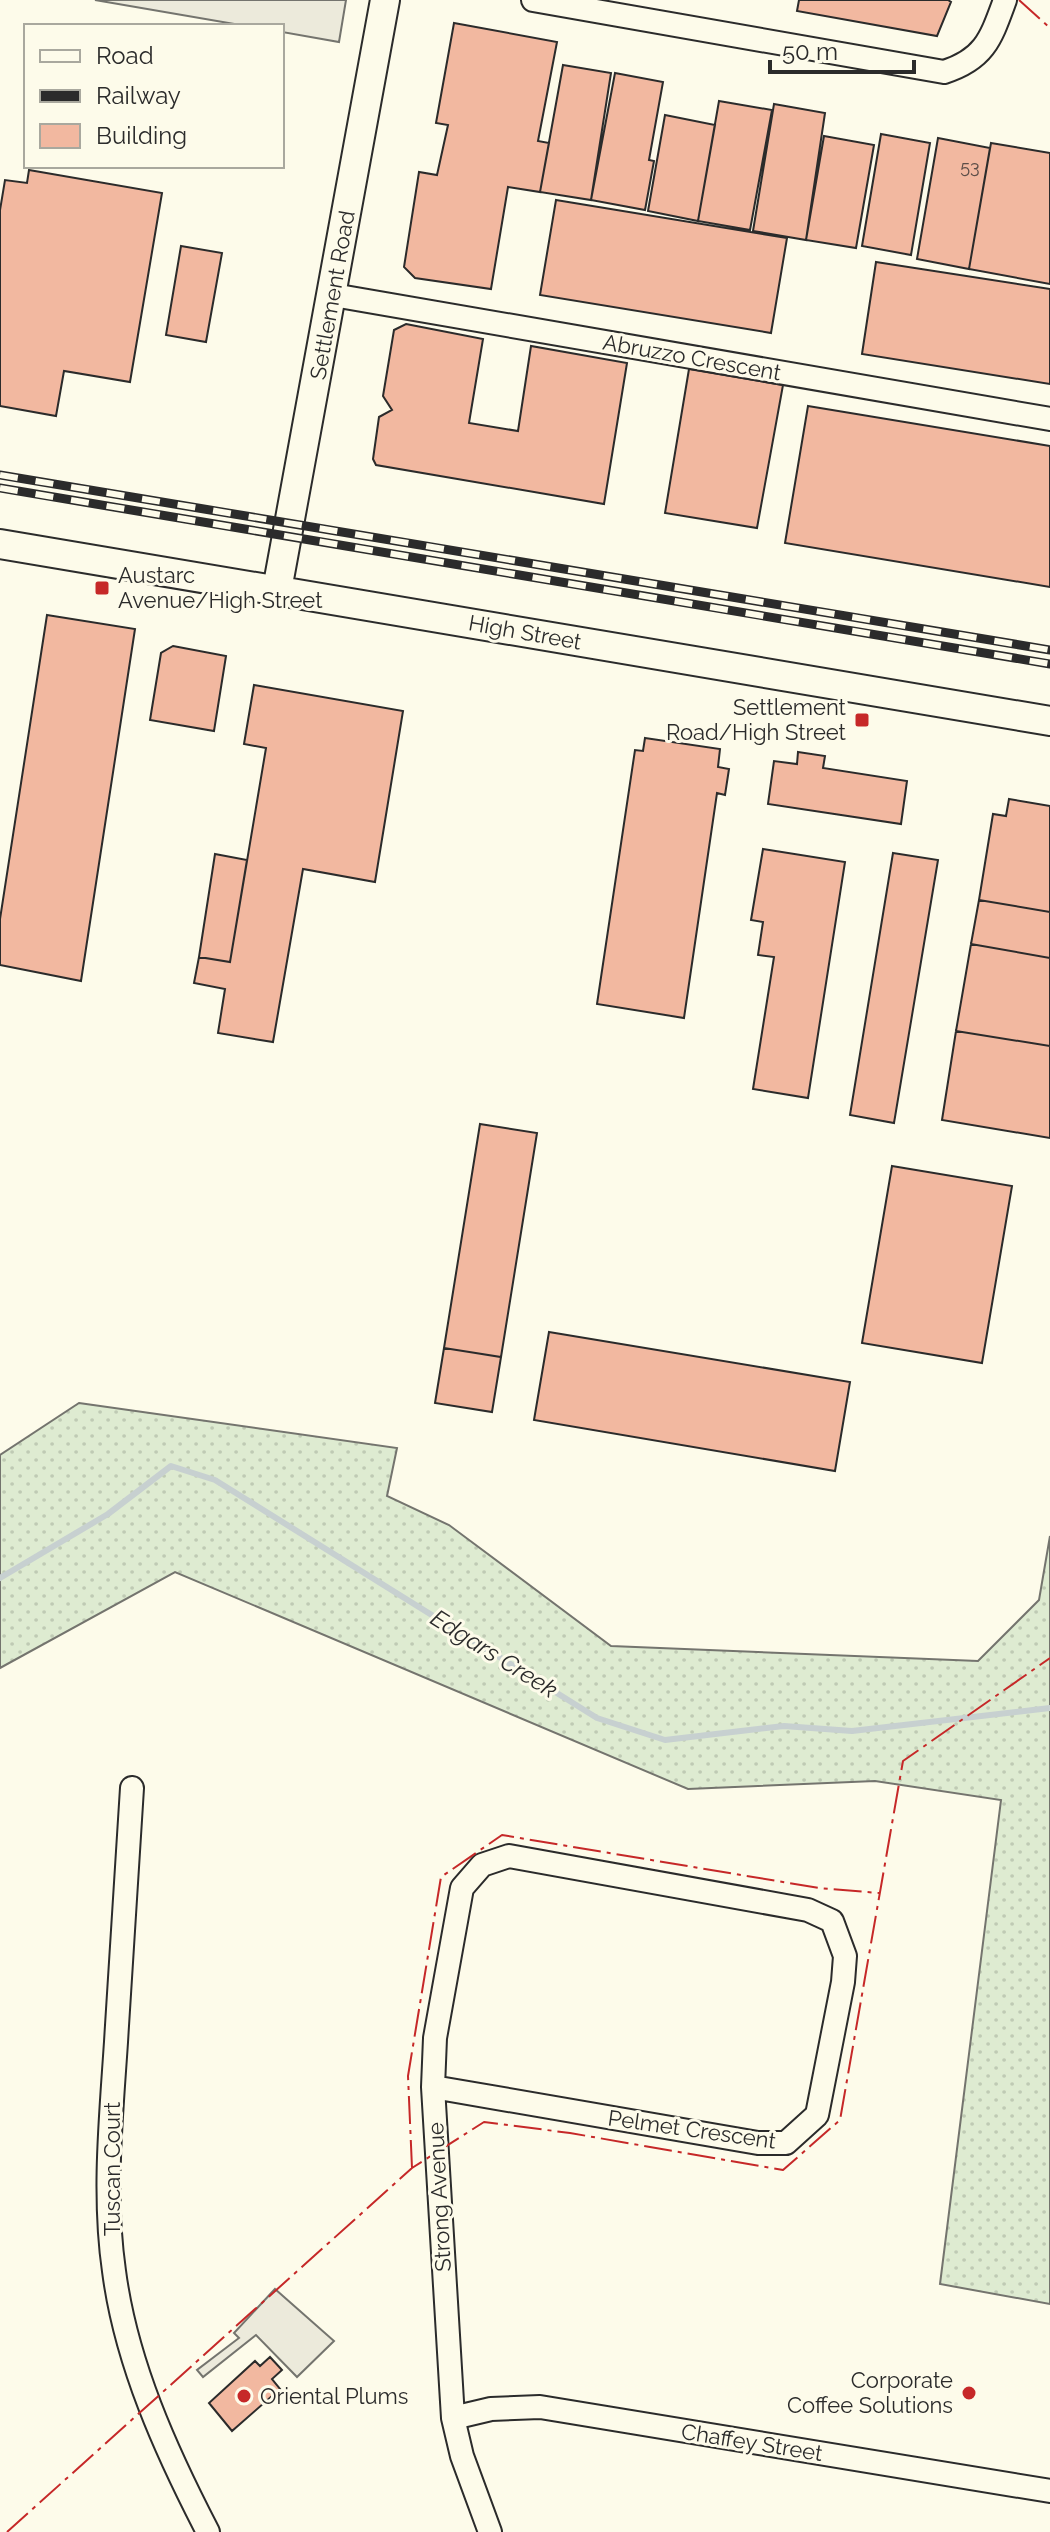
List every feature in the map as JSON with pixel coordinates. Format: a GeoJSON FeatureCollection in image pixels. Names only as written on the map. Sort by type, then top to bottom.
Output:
{"type":"FeatureCollection","features":[{"type":"Feature","properties":{"kind":"main road","name":"Settlement Road"},"geometry":{"type":"LineString","coordinates":[[277,590],[385,0]]}},
{"type":"Feature","properties":{"kind":"main road","name":"High Street"},"geometry":{"type":"LineString","coordinates":[[0,544],[1050,721]]}},
{"type":"Feature","properties":{"kind":"street"},"geometry":{"type":"LineString","coordinates":[[533,0],[944,72],[965,65],[989,43],[1005,0]]}},
{"type":"Feature","properties":{"kind":"street","name":"Abruzzo Crescent"},"geometry":{"type":"LineString","coordinates":[[333,295],[1050,419]]}},
{"type":"Feature","properties":{"kind":"street","name":"Tuscan Court"},"geometry":{"type":"LineString","coordinates":[[132,1788],[109,2148],[108,2212],[114,2274],[134,2360],[157,2424],[208,2532]]}},
{"type":"Feature","properties":{"kind":"street","name":"Pelmet Crescent"},"geometry":{"type":"LineString","coordinates":[[433,2087],[758,2143],[786,2143],[817,2115],[843,1982],[845,1956],[832,1921],[808,1910],[509,1856],[482,1865]]}},
{"type":"Feature","properties":{"kind":"street","name":"Strong Avenue"},"geometry":{"type":"LineString","coordinates":[[482,1865],[462,1888],[435,2038],[433,2087],[453,2418],[462,2456],[490,2532]]}},
{"type":"Feature","properties":{"kind":"street","name":"Chaffey Street"},"geometry":{"type":"LineString","coordinates":[[453,2418],[491,2409],[540,2407],[1050,2491]]}},
{"type":"Feature","properties":{"kind":"green space"},"geometry":{"type":"Polygon","coordinates":[[[79,1403],[397,1448],[387,1496],[449,1525],[611,1646],[978,1661],[1039,1600],[1050,1536],[1050,2304],[940,2284],[1001,1800],[875,1781],[688,1789],[175,1572],[0,1668],[0,1455],[79,1403]]]}},
{"type":"Feature","properties":{"kind":"shaded area"},"geometry":{"type":"Polygon","coordinates":[[[95,0],[346,0],[339,42],[284,32],[284,24],[234,24],[95,0]]]}},
{"type":"Feature","properties":{"kind":"shaded area"},"geometry":{"type":"Polygon","coordinates":[[[275,2289],[334,2341],[297,2377],[256,2335],[203,2377],[197,2370],[239,2338],[234,2333],[275,2289]]]}},
{"type":"Feature","properties":{"kind":"building"},"geometry":{"type":"Polygon","coordinates":[[[799,0],[951,2],[937,36],[797,11],[799,0]]]}},
{"type":"Feature","properties":{"kind":"building"},"geometry":{"type":"Polygon","coordinates":[[[454,23],[557,42],[538,141],[549,143],[540,192],[508,187],[491,289],[415,278],[404,267],[419,172],[437,175],[448,125],[436,123],[454,23]]]}},
{"type":"Feature","properties":{"kind":"building"},"geometry":{"type":"Polygon","coordinates":[[[563,65],[611,73],[591,200],[540,192],[563,65]]]}},
{"type":"Feature","properties":{"kind":"building"},"geometry":{"type":"Polygon","coordinates":[[[615,73],[663,82],[649,160],[654,161],[645,210],[591,200],[615,73]]]}},
{"type":"Feature","properties":{"kind":"building"},"geometry":{"type":"Polygon","coordinates":[[[719,101],[772,110],[750,230],[698,221],[719,101]]]}},
{"type":"Feature","properties":{"kind":"building"},"geometry":{"type":"Polygon","coordinates":[[[774,104],[825,113],[806,240],[753,231],[774,104]]]}},
{"type":"Feature","properties":{"kind":"building"},"geometry":{"type":"Polygon","coordinates":[[[665,115],[715,125],[698,221],[648,211],[665,115]]]}},
{"type":"Feature","properties":{"kind":"building"},"geometry":{"type":"Polygon","coordinates":[[[881,134],[930,143],[911,255],[862,246],[881,134]]]}},
{"type":"Feature","properties":{"kind":"building"},"geometry":{"type":"Polygon","coordinates":[[[824,136],[874,145],[856,248],[806,240],[824,136]]]}},
{"type":"Feature","properties":{"kind":"building"},"geometry":{"type":"Polygon","coordinates":[[[938,138],[990,148],[969,269],[917,259],[938,138]]]}},
{"type":"Feature","properties":{"kind":"building"},"geometry":{"type":"Polygon","coordinates":[[[991,143],[1050,153],[1050,284],[969,269],[991,143]]]}},
{"type":"Feature","properties":{"kind":"building"},"geometry":{"type":"Polygon","coordinates":[[[29,170],[162,193],[130,382],[64,371],[56,416],[0,406],[0,210],[5,180],[27,183],[29,170]]]}},
{"type":"Feature","properties":{"kind":"building"},"geometry":{"type":"Polygon","coordinates":[[[556,200],[787,238],[771,333],[540,295],[556,200]]]}},
{"type":"Feature","properties":{"kind":"building"},"geometry":{"type":"Polygon","coordinates":[[[181,246],[222,253],[206,342],[166,335],[181,246]]]}},
{"type":"Feature","properties":{"kind":"building"},"geometry":{"type":"Polygon","coordinates":[[[876,262],[1050,289],[1050,384],[862,354],[876,262]]]}},
{"type":"Feature","properties":{"kind":"building"},"geometry":{"type":"Polygon","coordinates":[[[406,324],[483,339],[469,423],[518,431],[531,346],[627,363],[604,504],[376,465],[373,459],[379,417],[392,410],[383,396],[394,330],[406,324]]]}},
{"type":"Feature","properties":{"kind":"building"},"geometry":{"type":"Polygon","coordinates":[[[689,369],[783,385],[757,528],[665,513],[689,369]]]}},
{"type":"Feature","properties":{"kind":"building"},"geometry":{"type":"Polygon","coordinates":[[[808,406],[1050,446],[1050,587],[785,543],[808,406]]]}},
{"type":"Feature","properties":{"kind":"building"},"geometry":{"type":"Polygon","coordinates":[[[47,615],[135,629],[81,981],[0,965],[0,919],[47,615]]]}},
{"type":"Feature","properties":{"kind":"building"},"geometry":{"type":"Polygon","coordinates":[[[173,646],[226,656],[214,731],[150,720],[161,653],[173,646]]]}},
{"type":"Feature","properties":{"kind":"building"},"geometry":{"type":"Polygon","coordinates":[[[254,685],[403,711],[375,882],[303,869],[273,1042],[218,1033],[225,989],[194,983],[199,957],[230,962],[266,748],[244,744],[254,685]]]}},
{"type":"Feature","properties":{"kind":"building"},"geometry":{"type":"Polygon","coordinates":[[[645,738],[720,749],[718,767],[729,769],[725,795],[717,793],[684,1018],[597,1004],[635,750],[643,751],[645,738]]]}},
{"type":"Feature","properties":{"kind":"building"},"geometry":{"type":"Polygon","coordinates":[[[798,752],[825,756],[823,768],[907,781],[901,824],[768,804],[774,761],[797,764],[798,752]]]}},
{"type":"Feature","properties":{"kind":"building"},"geometry":{"type":"Polygon","coordinates":[[[1009,799],[1050,806],[1050,912],[979,900],[993,814],[1006,816],[1009,799]]]}},
{"type":"Feature","properties":{"kind":"building"},"geometry":{"type":"Polygon","coordinates":[[[763,849],[845,862],[808,1098],[753,1089],[774,957],[758,955],[763,922],[751,920],[763,849]]]}},
{"type":"Feature","properties":{"kind":"building"},"geometry":{"type":"Polygon","coordinates":[[[893,853],[938,860],[894,1123],[850,1115],[893,853]]]}},
{"type":"Feature","properties":{"kind":"building"},"geometry":{"type":"Polygon","coordinates":[[[215,854],[247,860],[230,962],[199,957],[215,854]]]}},
{"type":"Feature","properties":{"kind":"building"},"geometry":{"type":"Polygon","coordinates":[[[979,900],[1050,912],[1050,958],[971,944],[979,900]]]}},
{"type":"Feature","properties":{"kind":"building"},"geometry":{"type":"Polygon","coordinates":[[[971,944],[1050,958],[1050,1046],[956,1031],[971,944]]]}},
{"type":"Feature","properties":{"kind":"building"},"geometry":{"type":"Polygon","coordinates":[[[956,1031],[1050,1046],[1050,1138],[942,1120],[956,1031]]]}},
{"type":"Feature","properties":{"kind":"building"},"geometry":{"type":"Polygon","coordinates":[[[480,1124],[537,1133],[501,1357],[444,1348],[480,1124]]]}},
{"type":"Feature","properties":{"kind":"building"},"geometry":{"type":"Polygon","coordinates":[[[892,1166],[1012,1186],[982,1363],[862,1343],[892,1166]]]}},
{"type":"Feature","properties":{"kind":"building"},"geometry":{"type":"Polygon","coordinates":[[[549,1332],[850,1382],[835,1471],[534,1420],[549,1332]]]}},
{"type":"Feature","properties":{"kind":"building"},"geometry":{"type":"Polygon","coordinates":[[[444,1348],[501,1357],[492,1412],[435,1403],[444,1348]]]}},
{"type":"Feature","properties":{"kind":"building","name":"Oriental Plums"},"geometry":{"type":"Polygon","coordinates":[[[270,2357],[282,2370],[272,2379],[280,2389],[232,2431],[209,2403],[255,2361],[260,2366],[270,2357]]]}},
{"type":"Feature","properties":{"kind":"waterway","name":"Edgars Creek"},"geometry":{"type":"LineString","coordinates":[[0,1578],[108,1514],[171,1466],[215,1480],[597,1718],[665,1740],[784,1726],[852,1731],[1050,1708]]}},
{"type":"Feature","properties":{"kind":"railway"},"geometry":{"type":"LineString","coordinates":[[0,475],[1050,650]]}},
{"type":"Feature","properties":{"kind":"railway"},"geometry":{"type":"LineString","coordinates":[[0,488],[1050,664]]}},
{"type":"Feature","properties":{"kind":"power"},"geometry":{"type":"LineString","coordinates":[[1019,0],[1050,28]]}},
{"type":"Feature","properties":{"kind":"power"},"geometry":{"type":"LineString","coordinates":[[7,2532],[412,2168],[484,2122],[570,2133],[783,2170],[840,2120],[903,1761],[1050,1658]]}},
{"type":"Feature","properties":{"kind":"power"},"geometry":{"type":"LineString","coordinates":[[412,2168],[408,2076],[441,1877],[502,1835],[819,1888],[879,1893]]}},
{"type":"Feature","properties":{"kind":"place","name":"Austarc Avenue/High Street"},"geometry":{"type":"Point","coordinates":[102,588]}},
{"type":"Feature","properties":{"kind":"place","name":"Settlement Road/High Street"},"geometry":{"type":"Point","coordinates":[862,720]}},
{"type":"Feature","properties":{"kind":"place","name":"Corporate Coffee Solutions"},"geometry":{"type":"Point","coordinates":[969,2393]}},
{"type":"Feature","properties":{"kind":"place","name":"Oriental Plums"},"geometry":{"type":"Point","coordinates":[244,2396]}}]}
